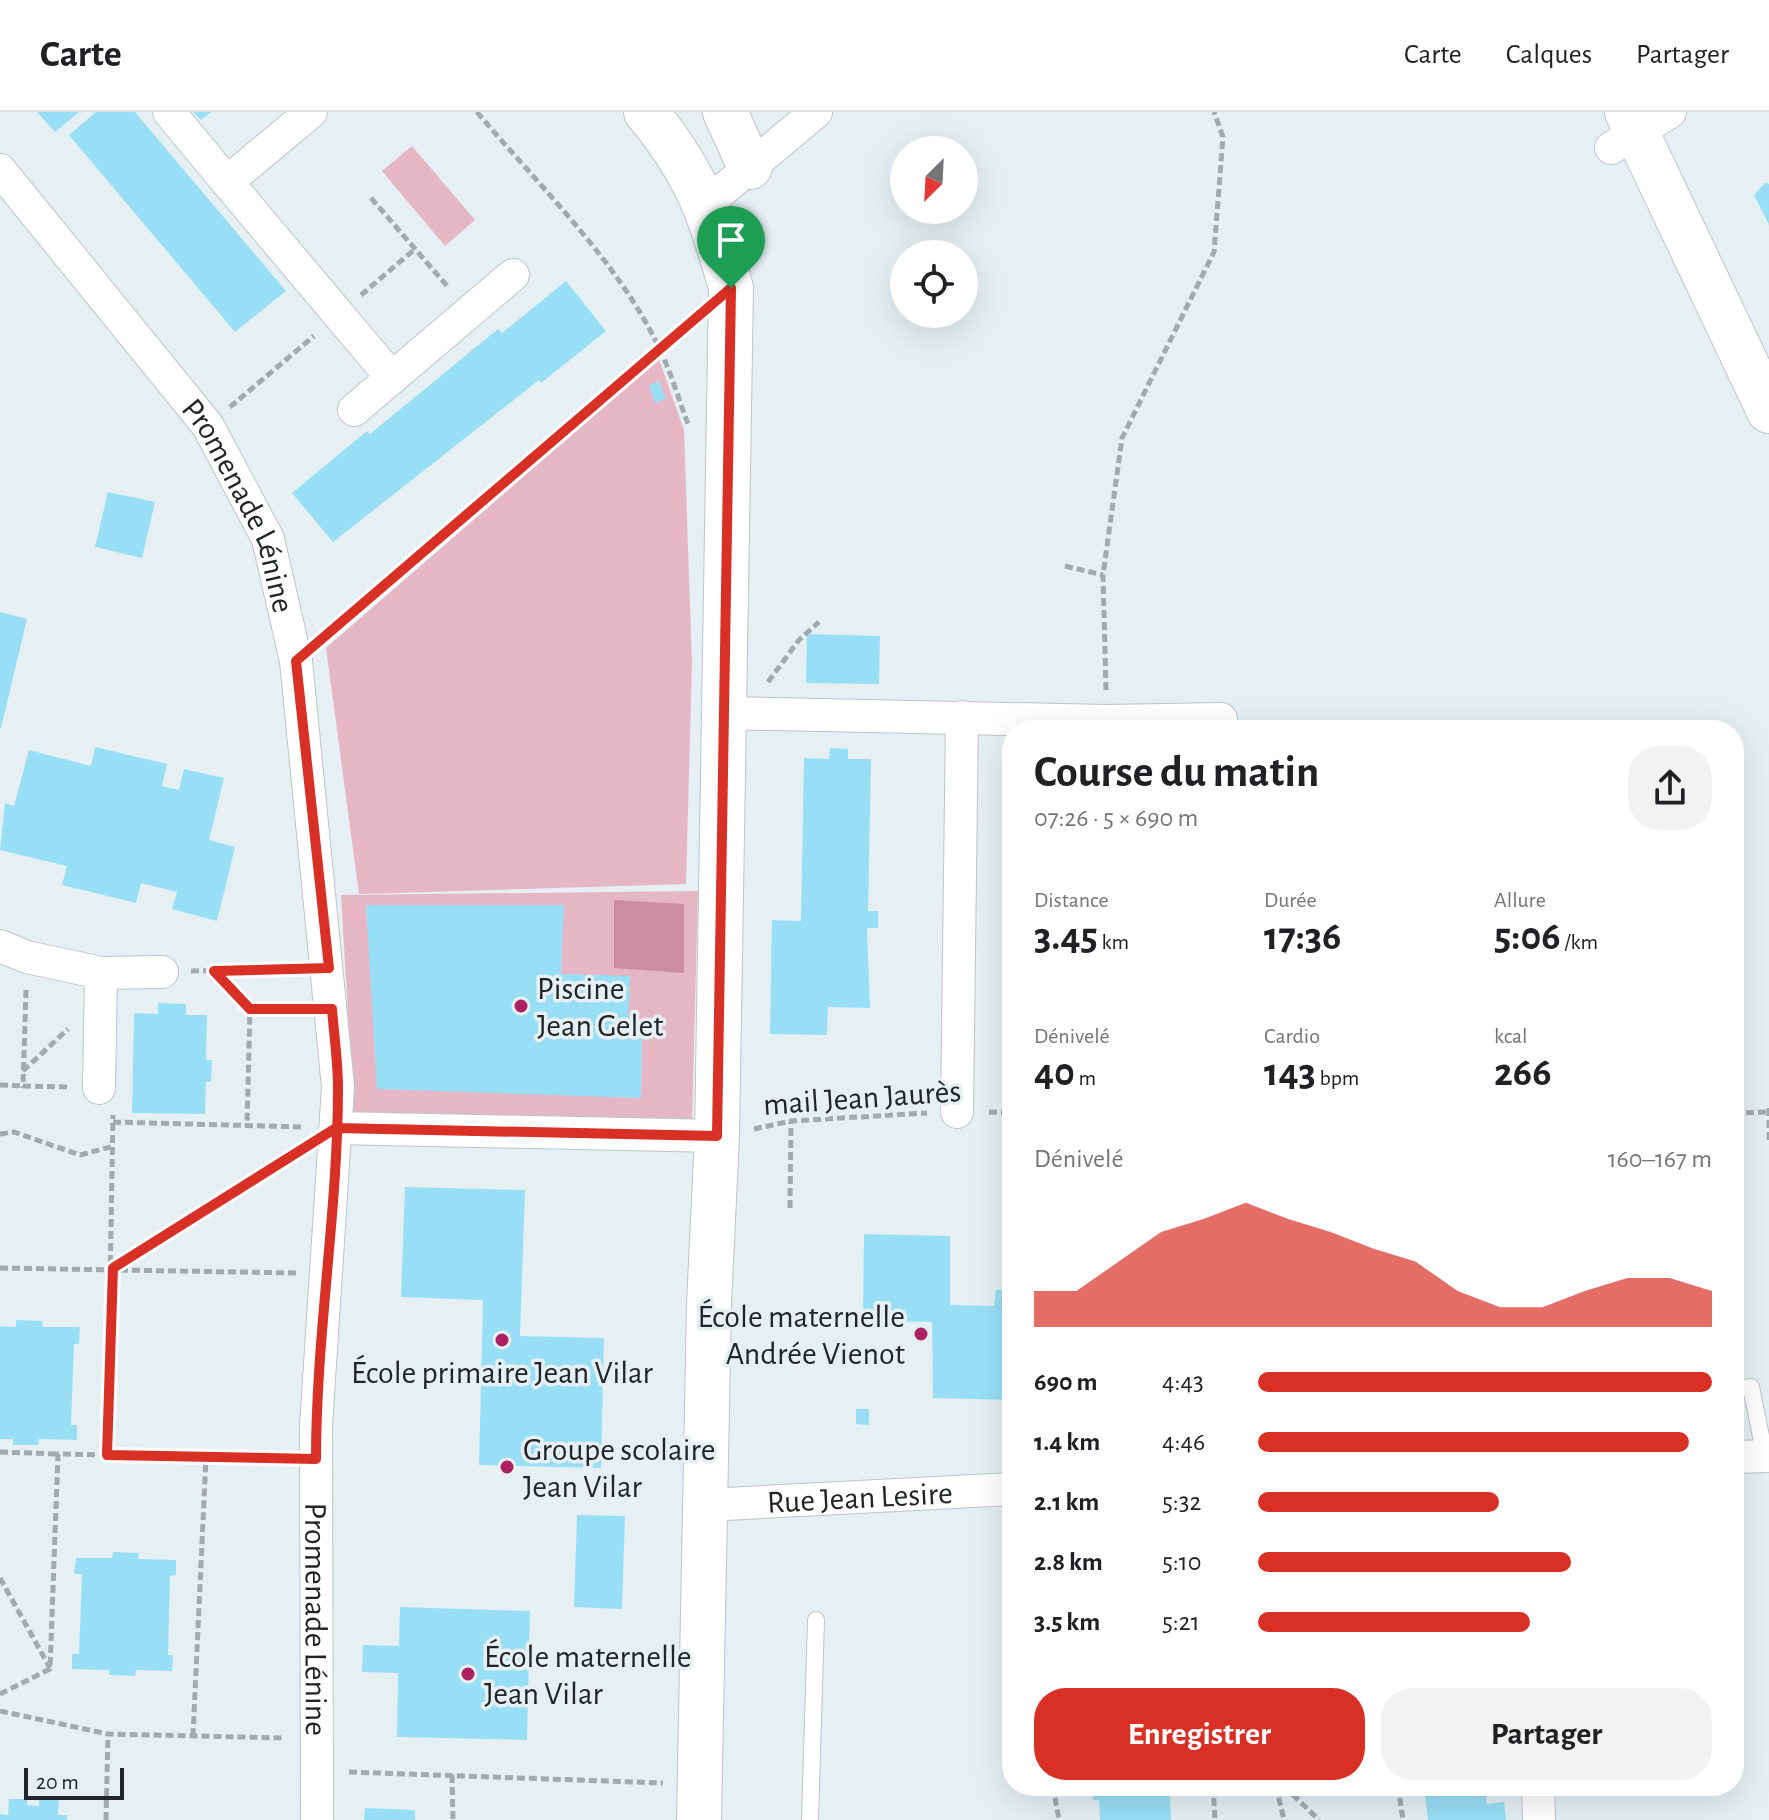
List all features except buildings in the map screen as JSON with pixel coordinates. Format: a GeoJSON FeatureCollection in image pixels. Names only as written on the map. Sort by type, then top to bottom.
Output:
{"type":"FeatureCollection","features":[{"type":"Feature","properties":{"kind":"street"},"geometry":{"type":"LineString","coordinates":[[169,112],[227,182],[350,305],[392,378]]}},
{"type":"Feature","properties":{"kind":"street"},"geometry":{"type":"LineString","coordinates":[[227,182],[311,112]]}},
{"type":"Feature","properties":{"kind":"street"},"geometry":{"type":"LineString","coordinates":[[646,112],[671,142],[706,204],[731,288],[734,713],[717,1136],[699,1802]]}},
{"type":"Feature","properties":{"kind":"street"},"geometry":{"type":"LineString","coordinates":[[725,112],[750,167]]}},
{"type":"Feature","properties":{"kind":"street"},"geometry":{"type":"LineString","coordinates":[[706,204],[816,112]]}},
{"type":"Feature","properties":{"kind":"street"},"geometry":{"type":"LineString","coordinates":[[1636,126],[1769,411]]}},
{"type":"Feature","properties":{"kind":"street","name":"Promenade Lénine"},"geometry":{"type":"LineString","coordinates":[[0,170],[208,426],[268,539],[296,661],[329,968],[338,1087],[316,1459],[317,1820]]}},
{"type":"Feature","properties":{"kind":"street"},"geometry":{"type":"LineString","coordinates":[[354,410],[513,275]]}},
{"type":"Feature","properties":{"kind":"street"},"geometry":{"type":"LineString","coordinates":[[734,713],[1070,720]]}},
{"type":"Feature","properties":{"kind":"street"},"geometry":{"type":"LineString","coordinates":[[957,1112],[962,717]]}},
{"type":"Feature","properties":{"kind":"street"},"geometry":{"type":"LineString","coordinates":[[1164,720],[1221,719]]}},
{"type":"Feature","properties":{"kind":"street"},"geometry":{"type":"LineString","coordinates":[[14,952],[101,985],[162,972]]}},
{"type":"Feature","properties":{"kind":"street"},"geometry":{"type":"LineString","coordinates":[[99,1088],[101,985]]}},
{"type":"Feature","properties":{"kind":"street"},"geometry":{"type":"LineString","coordinates":[[336,1128],[717,1136]]}},
{"type":"Feature","properties":{"kind":"street","name":"Rue Jean Lesire"},"geometry":{"type":"LineString","coordinates":[[706,1505],[1002,1490]]}},
{"type":"Feature","properties":{"kind":"street"},"geometry":{"type":"LineString","coordinates":[[1538,1796],[1539,1820]]}},
{"type":"Feature","properties":{"kind":"lane"},"geometry":{"type":"LineString","coordinates":[[1744,1388],[1751,1387],[1756,1456]]}},
{"type":"Feature","properties":{"kind":"lane"},"geometry":{"type":"LineString","coordinates":[[810,1820],[816,1620]]}},
{"type":"Feature","properties":{"kind":"path"},"geometry":{"type":"LineString","coordinates":[[477,112],[605,264],[660,349],[691,433]]}},
{"type":"Feature","properties":{"kind":"path"},"geometry":{"type":"LineString","coordinates":[[1106,720],[1103,575],[1122,438],[1214,252],[1223,137],[1214,112]]}},
{"type":"Feature","properties":{"kind":"path"},"geometry":{"type":"LineString","coordinates":[[371,198],[469,312]]}},
{"type":"Feature","properties":{"kind":"path"},"geometry":{"type":"LineString","coordinates":[[208,426],[415,249]]}},
{"type":"Feature","properties":{"kind":"path"},"geometry":{"type":"LineString","coordinates":[[296,661],[731,288]]}},
{"type":"Feature","properties":{"kind":"path"},"geometry":{"type":"LineString","coordinates":[[1065,566],[1103,575]]}},
{"type":"Feature","properties":{"kind":"path"},"geometry":{"type":"LineString","coordinates":[[734,713],[819,622]]}},
{"type":"Feature","properties":{"kind":"path"},"geometry":{"type":"LineString","coordinates":[[14,952],[23,1086]]}},
{"type":"Feature","properties":{"kind":"path"},"geometry":{"type":"LineString","coordinates":[[162,972],[329,968]]}},
{"type":"Feature","properties":{"kind":"path"},"geometry":{"type":"LineString","coordinates":[[214,971],[250,1009],[247,1126]]}},
{"type":"Feature","properties":{"kind":"path"},"geometry":{"type":"LineString","coordinates":[[23,1071],[101,985]]}},
{"type":"Feature","properties":{"kind":"path"},"geometry":{"type":"LineString","coordinates":[[250,1009],[332,1009]]}},
{"type":"Feature","properties":{"kind":"path"},"geometry":{"type":"LineString","coordinates":[[0,1085],[99,1088]]}},
{"type":"Feature","properties":{"kind":"path"},"geometry":{"type":"LineString","coordinates":[[1744,1112],[1769,1111],[1769,1144]]}},
{"type":"Feature","properties":{"kind":"path","name":"mail Jean Jaurès"},"geometry":{"type":"LineString","coordinates":[[717,1136],[791,1121],[957,1112],[1002,1113]]}},
{"type":"Feature","properties":{"kind":"path"},"geometry":{"type":"LineString","coordinates":[[790,1208],[791,1121]]}},
{"type":"Feature","properties":{"kind":"path"},"geometry":{"type":"LineString","coordinates":[[107,1455],[113,1268],[113,1122],[336,1128]]}},
{"type":"Feature","properties":{"kind":"path"},"geometry":{"type":"LineString","coordinates":[[113,1268],[336,1128]]}},
{"type":"Feature","properties":{"kind":"path"},"geometry":{"type":"LineString","coordinates":[[0,1134],[14,1132],[80,1155],[114,1146]]}},
{"type":"Feature","properties":{"kind":"path"},"geometry":{"type":"LineString","coordinates":[[0,1268],[326,1273]]}},
{"type":"Feature","properties":{"kind":"path"},"geometry":{"type":"LineString","coordinates":[[0,1452],[316,1459]]}},
{"type":"Feature","properties":{"kind":"path"},"geometry":{"type":"LineString","coordinates":[[50,1669],[58,1454]]}},
{"type":"Feature","properties":{"kind":"path"},"geometry":{"type":"LineString","coordinates":[[193,1736],[206,1457]]}},
{"type":"Feature","properties":{"kind":"path"},"geometry":{"type":"LineString","coordinates":[[0,1578],[50,1669]]}},
{"type":"Feature","properties":{"kind":"path"},"geometry":{"type":"LineString","coordinates":[[0,1694],[50,1669]]}},
{"type":"Feature","properties":{"kind":"path"},"geometry":{"type":"LineString","coordinates":[[0,1711],[108,1734],[316,1739]]}},
{"type":"Feature","properties":{"kind":"path"},"geometry":{"type":"LineString","coordinates":[[106,1820],[108,1734]]}},
{"type":"Feature","properties":{"kind":"path"},"geometry":{"type":"LineString","coordinates":[[316,1772],[452,1775],[699,1802]]}},
{"type":"Feature","properties":{"kind":"path"},"geometry":{"type":"LineString","coordinates":[[452,1775],[453,1820]]}},
{"type":"Feature","properties":{"kind":"path"},"geometry":{"type":"LineString","coordinates":[[1055,1796],[1059,1820]]}},
{"type":"Feature","properties":{"kind":"path"},"geometry":{"type":"LineString","coordinates":[[1214,1796],[1215,1820]]}},
{"type":"Feature","properties":{"kind":"path"},"geometry":{"type":"LineString","coordinates":[[1278,1796],[1284,1820]]}},
{"type":"Feature","properties":{"kind":"path"},"geometry":{"type":"LineString","coordinates":[[1294,1796],[1319,1820]]}},
{"type":"Feature","properties":{"kind":"path"},"geometry":{"type":"LineString","coordinates":[[1399,1796],[1403,1820]]}},
{"type":"Feature","properties":{"kind":"shaded area"},"geometry":{"type":"Polygon","coordinates":[[[412,146],[475,220],[445,246],[382,171],[412,146]]]}},
{"type":"Feature","properties":{"kind":"shaded area"},"geometry":{"type":"Polygon","coordinates":[[[659,359],[684,430],[692,663],[686,884],[359,894],[326,648],[659,359]]]}},
{"type":"Feature","properties":{"kind":"shaded area","name":"Piscine Jean Gelet"},"geometry":{"type":"Polygon","coordinates":[[[698,891],[692,1124],[354,1116],[341,895],[698,891]]]}},
{"type":"Feature","properties":{"kind":"shaded area"},"geometry":{"type":"Polygon","coordinates":[[[614,900],[684,904],[684,973],[614,968],[614,900]]]}},
{"type":"Feature","properties":{"kind":"place","name":"Piscine Jean Gelet"},"geometry":{"type":"Point","coordinates":[521,1006]}},
{"type":"Feature","properties":{"kind":"place","name":"École maternelle Andrée Vienot"},"geometry":{"type":"Point","coordinates":[921,1334]}},
{"type":"Feature","properties":{"kind":"place","name":"École primaire Jean Vilar"},"geometry":{"type":"Point","coordinates":[502,1340]}},
{"type":"Feature","properties":{"kind":"place","name":"Groupe scolaire Jean Vilar"},"geometry":{"type":"Point","coordinates":[507,1467]}},
{"type":"Feature","properties":{"kind":"place","name":"École maternelle Jean Vilar"},"geometry":{"type":"Point","coordinates":[468,1674]}},
{"type":"Feature","properties":{"kind":"route"},"geometry":{"type":"LineString","coordinates":[[731,288],[296,661],[329,968],[214,971],[250,1009],[332,1009],[338,1087],[336,1128],[316,1426],[316,1459],[107,1455],[113,1268],[336,1128],[717,1136],[722,713],[731,446],[731,288]]}}]}
